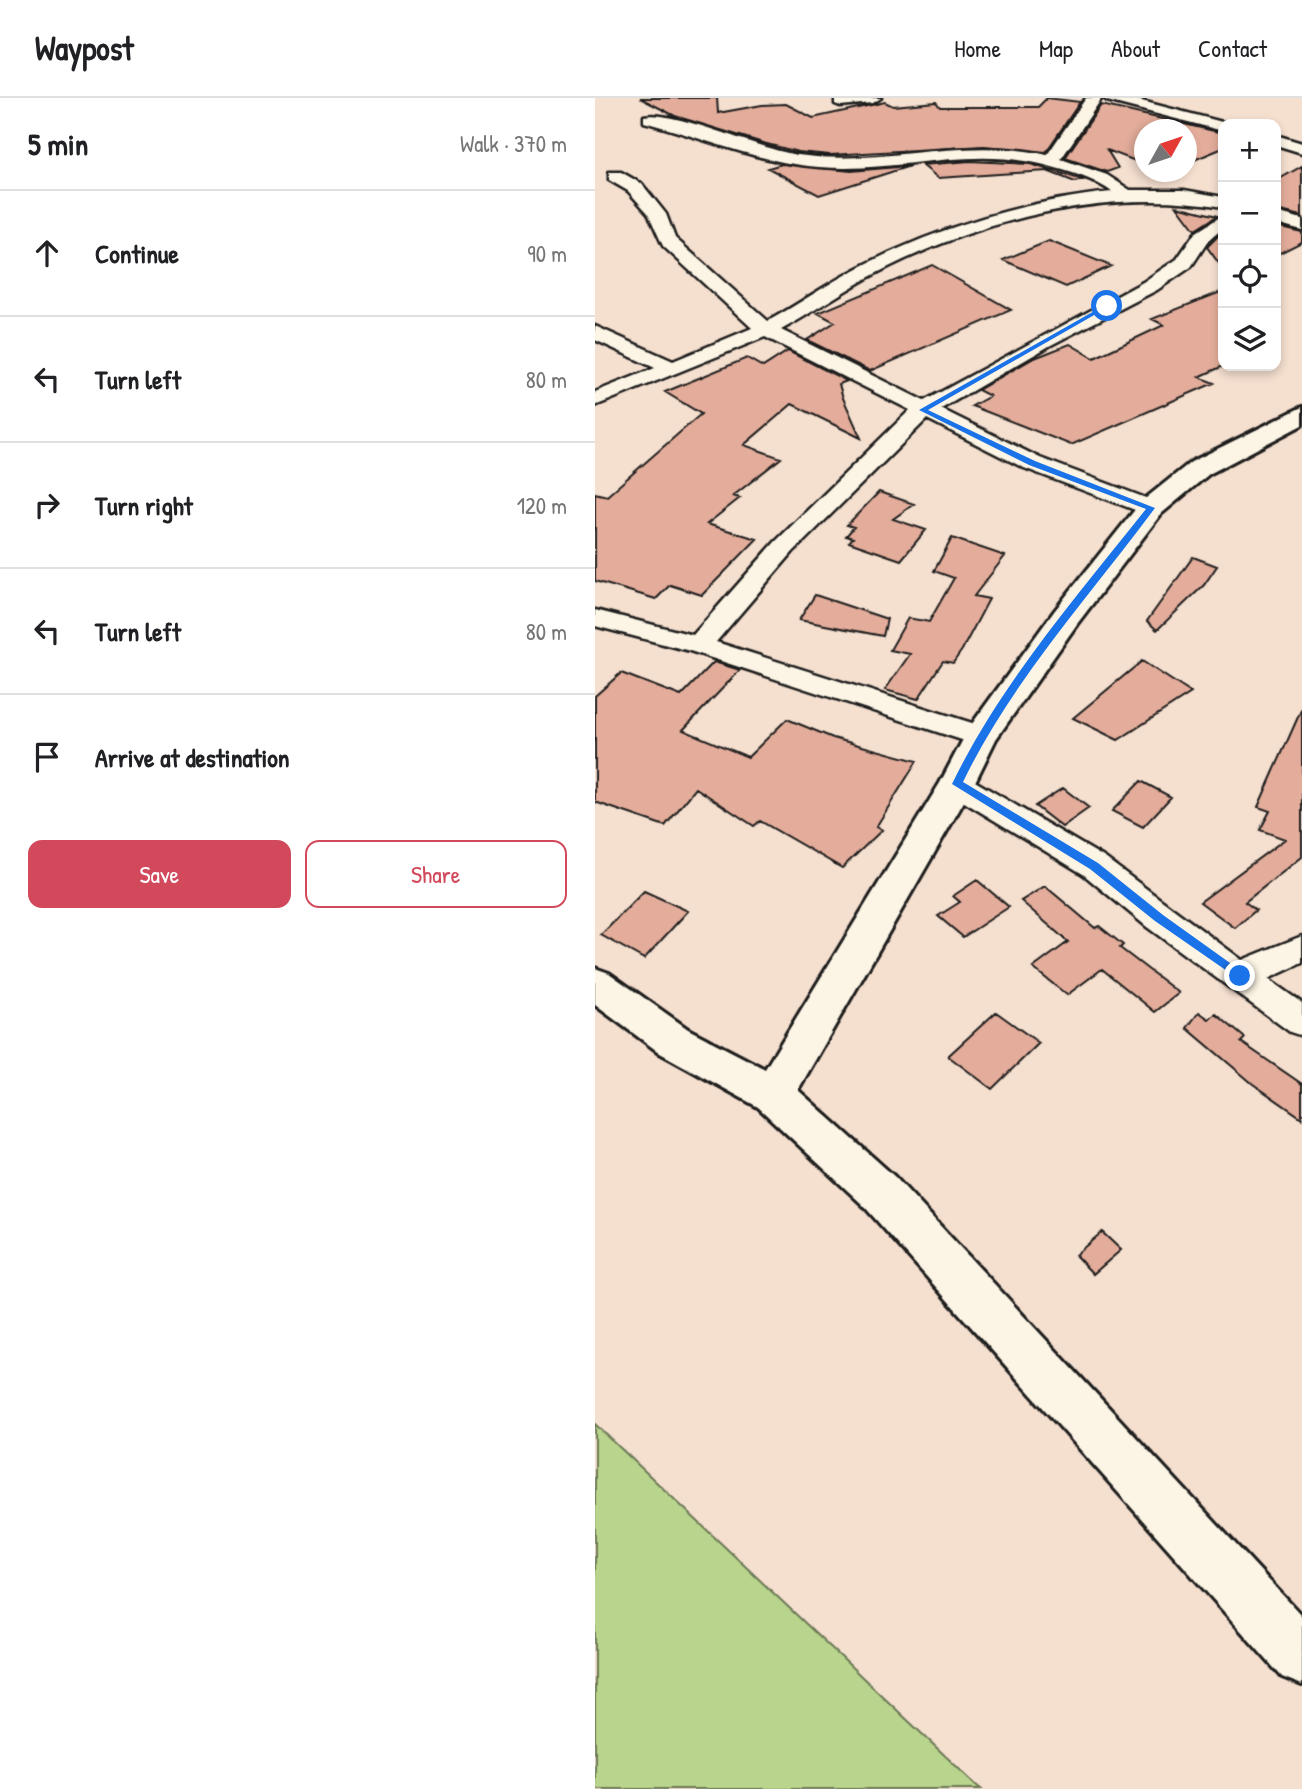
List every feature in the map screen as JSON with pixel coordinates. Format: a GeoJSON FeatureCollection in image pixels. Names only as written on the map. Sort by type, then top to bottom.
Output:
{"type":"FeatureCollection","features":[{"type":"Feature","properties":{"kind":"street"},"geometry":{"type":"LineString","coordinates":[[840,101],[873,98]]}},
{"type":"Feature","properties":{"kind":"street"},"geometry":{"type":"LineString","coordinates":[[1052,160],[1094,98]]}},
{"type":"Feature","properties":{"kind":"street"},"geometry":{"type":"LineString","coordinates":[[1112,98],[1218,125]]}},
{"type":"Feature","properties":{"kind":"street"},"geometry":{"type":"LineString","coordinates":[[649,119],[677,122],[734,146],[793,160],[845,165],[904,162],[961,152],[1014,153],[1052,160],[1096,175],[1126,195]]}},
{"type":"Feature","properties":{"kind":"street"},"geometry":{"type":"LineString","coordinates":[[1281,142],[1302,148]]}},
{"type":"Feature","properties":{"kind":"street"},"geometry":{"type":"LineString","coordinates":[[615,176],[636,188],[637,194],[657,212],[660,231],[669,242],[766,330],[1032,463],[1151,508]]}},
{"type":"Feature","properties":{"kind":"street"},"geometry":{"type":"LineString","coordinates":[[595,400],[766,330],[877,265],[952,237],[1034,212],[1126,195],[1168,193],[1218,201]]}},
{"type":"Feature","properties":{"kind":"street"},"geometry":{"type":"LineString","coordinates":[[1281,219],[1302,225]]}},
{"type":"Feature","properties":{"kind":"street"},"geometry":{"type":"LineString","coordinates":[[699,645],[784,547],[923,410],[1065,329],[1150,286],[1184,263],[1201,237],[1218,224]]}},
{"type":"Feature","properties":{"kind":"street"},"geometry":{"type":"LineString","coordinates":[[595,332],[671,368]]}},
{"type":"Feature","properties":{"kind":"street"},"geometry":{"type":"LineString","coordinates":[[773,1094],[957,784],[981,736],[1066,617],[1151,508],[1200,468],[1302,415]]}},
{"type":"Feature","properties":{"kind":"street"},"geometry":{"type":"LineString","coordinates":[[595,618],[699,645],[981,736]]}},
{"type":"Feature","properties":{"kind":"street"},"geometry":{"type":"LineString","coordinates":[[957,784],[1022,820],[1094,866],[1159,918],[1302,1022]]}},
{"type":"Feature","properties":{"kind":"street"},"geometry":{"type":"LineString","coordinates":[[1240,976],[1302,949]]}},
{"type":"Feature","properties":{"kind":"street"},"geometry":{"type":"LineString","coordinates":[[595,984],[674,1041],[773,1094],[879,1191],[1302,1657]]}},
{"type":"Feature","properties":{"kind":"green space"},"geometry":{"type":"Polygon","coordinates":[[[595,1424],[976,1785],[981,1789],[595,1789],[595,1424]]]}},
{"type":"Feature","properties":{"kind":"building"},"geometry":{"type":"Polygon","coordinates":[[[640,98],[717,98],[718,113],[762,105],[786,104],[813,118],[885,102],[893,106],[936,102],[940,107],[1038,107],[1047,98],[1080,102],[1046,152],[984,146],[830,155],[798,152],[763,143],[675,116],[640,98]]]}},
{"type":"Feature","properties":{"kind":"building"},"geometry":{"type":"Polygon","coordinates":[[[1101,105],[1162,119],[1134,119],[1134,160],[1107,150],[1118,168],[1107,172],[1065,158],[1101,105]]]}},
{"type":"Feature","properties":{"kind":"building"},"geometry":{"type":"Polygon","coordinates":[[[1197,127],[1218,132],[1218,150],[1197,159],[1197,127]]]}},
{"type":"Feature","properties":{"kind":"building"},"geometry":{"type":"Polygon","coordinates":[[[970,161],[1030,164],[1083,180],[1075,182],[1047,171],[938,178],[922,165],[970,161]]]}},
{"type":"Feature","properties":{"kind":"building"},"geometry":{"type":"Polygon","coordinates":[[[782,164],[851,171],[910,166],[819,195],[768,168],[782,164]]]}},
{"type":"Feature","properties":{"kind":"building"},"geometry":{"type":"Polygon","coordinates":[[[1302,166],[1302,216],[1281,211],[1281,178],[1302,166]]]}},
{"type":"Feature","properties":{"kind":"building"},"geometry":{"type":"Polygon","coordinates":[[[1177,206],[1217,216],[1195,230],[1177,206]]]}},
{"type":"Feature","properties":{"kind":"building"},"geometry":{"type":"Polygon","coordinates":[[[1281,227],[1302,232],[1302,242],[1281,252],[1281,227]]]}},
{"type":"Feature","properties":{"kind":"building"},"geometry":{"type":"Polygon","coordinates":[[[1218,236],[1218,262],[1207,247],[1218,236]]]}},
{"type":"Feature","properties":{"kind":"building"},"geometry":{"type":"Polygon","coordinates":[[[1049,241],[1111,266],[1066,287],[1003,260],[1049,241]]]}},
{"type":"Feature","properties":{"kind":"building"},"geometry":{"type":"Polygon","coordinates":[[[932,265],[1011,310],[870,371],[807,340],[835,322],[818,313],[932,265]]]}},
{"type":"Feature","properties":{"kind":"building"},"geometry":{"type":"Polygon","coordinates":[[[1218,293],[1218,368],[1199,377],[1214,383],[1071,445],[972,406],[990,396],[978,390],[1032,359],[1070,344],[1094,358],[1164,325],[1152,319],[1218,293]]]}},
{"type":"Feature","properties":{"kind":"building"},"geometry":{"type":"Polygon","coordinates":[[[788,351],[847,381],[839,384],[861,438],[792,404],[744,445],[781,458],[733,496],[740,498],[707,524],[757,539],[702,595],[670,585],[656,599],[595,581],[595,493],[607,496],[701,414],[665,392],[747,358],[763,367],[788,351]]]}},
{"type":"Feature","properties":{"kind":"building"},"geometry":{"type":"Polygon","coordinates":[[[879,492],[914,504],[893,519],[926,530],[901,560],[849,542],[853,538],[846,536],[854,527],[847,525],[879,492]]]}},
{"type":"Feature","properties":{"kind":"building"},"geometry":{"type":"Polygon","coordinates":[[[952,538],[1005,556],[974,596],[989,599],[953,663],[943,661],[918,699],[885,690],[910,654],[890,650],[908,618],[929,622],[954,578],[934,571],[952,538]]]}},
{"type":"Feature","properties":{"kind":"building"},"geometry":{"type":"Polygon","coordinates":[[[1193,557],[1217,566],[1204,585],[1157,630],[1147,621],[1193,557]]]}},
{"type":"Feature","properties":{"kind":"building"},"geometry":{"type":"Polygon","coordinates":[[[815,595],[887,619],[883,636],[799,620],[815,595]]]}},
{"type":"Feature","properties":{"kind":"building"},"geometry":{"type":"Polygon","coordinates":[[[1142,661],[1191,693],[1118,740],[1073,718],[1142,661]]]}},
{"type":"Feature","properties":{"kind":"building"},"geometry":{"type":"Polygon","coordinates":[[[714,662],[740,670],[683,730],[748,757],[787,719],[833,738],[917,761],[876,827],[882,830],[842,868],[760,821],[754,826],[696,788],[665,826],[595,802],[595,696],[621,673],[681,696],[714,662]]]}},
{"type":"Feature","properties":{"kind":"building"},"geometry":{"type":"Polygon","coordinates":[[[1302,708],[1302,857],[1245,902],[1256,910],[1235,928],[1200,902],[1285,839],[1260,830],[1270,811],[1258,807],[1302,708]]]}},
{"type":"Feature","properties":{"kind":"building"},"geometry":{"type":"Polygon","coordinates":[[[1141,781],[1171,797],[1143,827],[1112,811],[1141,781]]]}},
{"type":"Feature","properties":{"kind":"building"},"geometry":{"type":"Polygon","coordinates":[[[1063,788],[1089,808],[1062,827],[1035,806],[1063,788]]]}},
{"type":"Feature","properties":{"kind":"building"},"geometry":{"type":"Polygon","coordinates":[[[977,880],[1009,907],[963,937],[938,916],[960,902],[953,896],[977,880]]]}},
{"type":"Feature","properties":{"kind":"building"},"geometry":{"type":"Polygon","coordinates":[[[1045,886],[1095,928],[1099,926],[1123,945],[1120,948],[1179,993],[1155,1012],[1102,969],[1067,995],[1033,968],[1068,942],[1021,901],[1045,886]]]}},
{"type":"Feature","properties":{"kind":"building"},"geometry":{"type":"Polygon","coordinates":[[[644,891],[688,911],[644,959],[601,935],[644,891]]]}},
{"type":"Feature","properties":{"kind":"building"},"geometry":{"type":"Polygon","coordinates":[[[996,1012],[1039,1043],[992,1089],[948,1056],[996,1012]]]}},
{"type":"Feature","properties":{"kind":"building"},"geometry":{"type":"Polygon","coordinates":[[[1199,1012],[1209,1019],[1216,1014],[1245,1038],[1241,1042],[1302,1084],[1302,1118],[1253,1084],[1187,1028],[1199,1012]]]}},
{"type":"Feature","properties":{"kind":"building"},"geometry":{"type":"Polygon","coordinates":[[[1102,1232],[1121,1250],[1093,1274],[1075,1255],[1102,1232]]]}},
{"type":"Feature","properties":{"kind":"route"},"geometry":{"type":"LineString","coordinates":[[1107,306],[923,410],[1032,463],[1151,508],[1066,617],[981,736],[957,784],[1022,820],[1094,866],[1159,918],[1240,976]]}}]}
